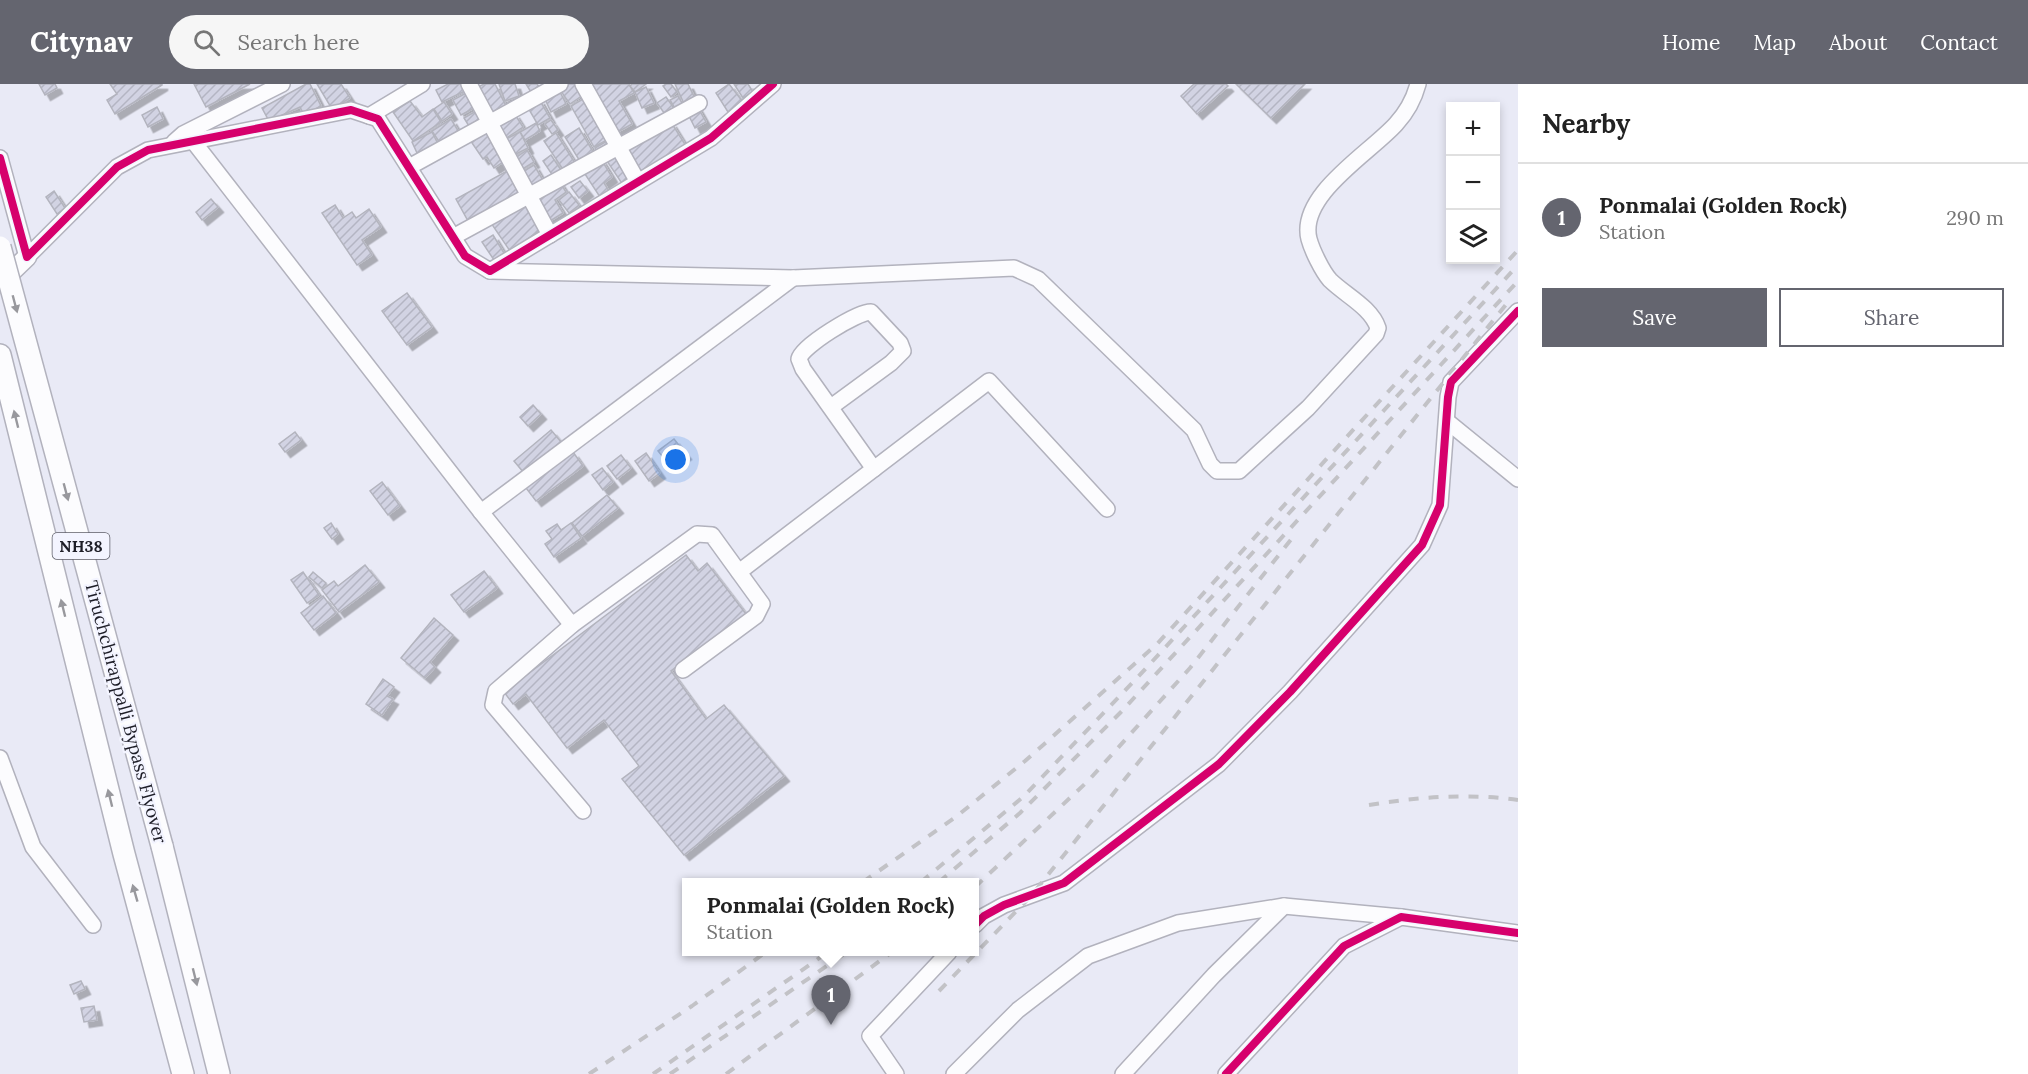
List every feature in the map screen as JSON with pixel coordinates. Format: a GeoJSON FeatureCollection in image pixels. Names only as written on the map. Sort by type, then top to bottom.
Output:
{"type":"FeatureCollection","features":[{"type":"Feature","properties":{"kind":"highway","name":"Tiruchchirappalli Bypass Flyover"},"geometry":{"type":"LineString","coordinates":[[0,247],[162,846],[219,1074]]}},
{"type":"Feature","properties":{"kind":"highway","name":"Tiruchchirappalli Bypass Flyover"},"geometry":{"type":"LineString","coordinates":[[0,355],[124,854],[183,1074]]}},
{"type":"Feature","properties":{"kind":"main road"},"geometry":{"type":"LineString","coordinates":[[0,283],[27,257]]}},
{"type":"Feature","properties":{"kind":"street"},"geometry":{"type":"LineString","coordinates":[[170,146],[183,134],[282,84]]}},
{"type":"Feature","properties":{"kind":"street"},"geometry":{"type":"LineString","coordinates":[[369,116],[422,84]]}},
{"type":"Feature","properties":{"kind":"street"},"geometry":{"type":"LineString","coordinates":[[469,84],[531,195],[550,235]]}},
{"type":"Feature","properties":{"kind":"street"},"geometry":{"type":"LineString","coordinates":[[409,167],[560,84]]}},
{"type":"Feature","properties":{"kind":"street"},"geometry":{"type":"LineString","coordinates":[[583,84],[638,182]]}},
{"type":"Feature","properties":{"kind":"street"},"geometry":{"type":"LineString","coordinates":[[0,158],[27,257],[117,167],[148,150],[351,110],[378,119],[465,256],[490,271],[793,278],[1014,268],[1038,279],[1194,430],[1210,464],[1217,471],[1239,471],[1308,408],[1376,334],[1378,328],[1372,317],[1329,278],[1309,239],[1308,216],[1322,192],[1397,123],[1413,100],[1418,84]]}},
{"type":"Feature","properties":{"kind":"street"},"geometry":{"type":"LineString","coordinates":[[490,271],[711,138],[768,86]]}},
{"type":"Feature","properties":{"kind":"street"},"geometry":{"type":"LineString","coordinates":[[453,237],[699,103]]}},
{"type":"Feature","properties":{"kind":"street"},"geometry":{"type":"LineString","coordinates":[[193,141],[481,512],[572,625]]}},
{"type":"Feature","properties":{"kind":"street"},"geometry":{"type":"LineString","coordinates":[[481,512],[793,278]]}},
{"type":"Feature","properties":{"kind":"street"},"geometry":{"type":"LineString","coordinates":[[979,921],[1004,905],[1064,883],[1219,764],[1290,692],[1422,545],[1440,505],[1451,382],[1518,311]]}},
{"type":"Feature","properties":{"kind":"street"},"geometry":{"type":"LineString","coordinates":[[831,407],[891,363],[903,351],[900,343],[871,312],[862,313],[844,323],[800,354],[799,359],[803,369],[874,469]]}},
{"type":"Feature","properties":{"kind":"street"},"geometry":{"type":"LineString","coordinates":[[739,572],[989,381],[1107,509]]}},
{"type":"Feature","properties":{"kind":"street"},"geometry":{"type":"LineString","coordinates":[[1448,422],[1518,478]]}},
{"type":"Feature","properties":{"kind":"street"},"geometry":{"type":"LineString","coordinates":[[583,812],[493,705],[496,691],[572,625],[697,534],[712,535],[762,604],[756,616],[683,670]]}},
{"type":"Feature","properties":{"kind":"street"},"geometry":{"type":"LineString","coordinates":[[0,758],[33,847],[93,925]]}},
{"type":"Feature","properties":{"kind":"street"},"geometry":{"type":"LineString","coordinates":[[1123,1074],[1214,975],[1284,906]]}},
{"type":"Feature","properties":{"kind":"street"},"geometry":{"type":"LineString","coordinates":[[954,1074],[1018,1010],[1088,956],[1178,923],[1284,906],[1401,917],[1518,933]]}},
{"type":"Feature","properties":{"kind":"street"},"geometry":{"type":"LineString","coordinates":[[1226,1074],[1344,946],[1401,917]]}},
{"type":"Feature","properties":{"kind":"street"},"geometry":{"type":"LineString","coordinates":[[896,1074],[870,1036],[944,956]]}},
{"type":"Feature","properties":{"kind":"building"},"geometry":{"type":"Polygon","coordinates":[[[39,84],[55,84],[57,88],[45,95],[39,84]]]}},
{"type":"Feature","properties":{"kind":"building"},"geometry":{"type":"Polygon","coordinates":[[[110,84],[162,85],[115,114],[107,100],[117,94],[110,84]]]}},
{"type":"Feature","properties":{"kind":"building"},"geometry":{"type":"Polygon","coordinates":[[[194,84],[250,84],[206,107],[194,84]]]}},
{"type":"Feature","properties":{"kind":"building"},"geometry":{"type":"Polygon","coordinates":[[[310,84],[321,106],[304,115],[300,107],[269,121],[262,108],[310,84]]]}},
{"type":"Feature","properties":{"kind":"building"},"geometry":{"type":"Polygon","coordinates":[[[317,84],[341,84],[350,98],[332,109],[317,84]]]}},
{"type":"Feature","properties":{"kind":"building"},"geometry":{"type":"Polygon","coordinates":[[[448,84],[462,84],[465,91],[442,102],[436,90],[448,84]]]}},
{"type":"Feature","properties":{"kind":"building"},"geometry":{"type":"Polygon","coordinates":[[[484,84],[495,84],[508,110],[491,118],[476,88],[484,84]]]}},
{"type":"Feature","properties":{"kind":"building"},"geometry":{"type":"Polygon","coordinates":[[[499,84],[515,84],[519,96],[505,101],[499,84]]]}},
{"type":"Feature","properties":{"kind":"building"},"geometry":{"type":"Polygon","coordinates":[[[526,84],[537,84],[543,92],[534,97],[526,84]]]}},
{"type":"Feature","properties":{"kind":"building"},"geometry":{"type":"Polygon","coordinates":[[[568,84],[575,84],[583,95],[570,104],[560,90],[568,84]]]}},
{"type":"Feature","properties":{"kind":"building"},"geometry":{"type":"Polygon","coordinates":[[[589,84],[629,84],[634,93],[619,101],[632,124],[616,133],[589,84]]]}},
{"type":"Feature","properties":{"kind":"building"},"geometry":{"type":"Polygon","coordinates":[[[646,84],[635,92],[630,86],[646,84]]]}},
{"type":"Feature","properties":{"kind":"building"},"geometry":{"type":"Polygon","coordinates":[[[671,84],[677,92],[671,97],[663,86],[671,84]]]}},
{"type":"Feature","properties":{"kind":"building"},"geometry":{"type":"Polygon","coordinates":[[[675,84],[688,84],[697,103],[686,108],[675,84]]]}},
{"type":"Feature","properties":{"kind":"building"},"geometry":{"type":"Polygon","coordinates":[[[729,84],[743,102],[728,112],[716,93],[729,84]]]}},
{"type":"Feature","properties":{"kind":"building"},"geometry":{"type":"Polygon","coordinates":[[[734,84],[748,84],[753,92],[743,98],[734,84]]]}},
{"type":"Feature","properties":{"kind":"building"},"geometry":{"type":"Polygon","coordinates":[[[1194,84],[1226,84],[1228,86],[1197,114],[1181,96],[1194,84]]]}},
{"type":"Feature","properties":{"kind":"building"},"geometry":{"type":"Polygon","coordinates":[[[1236,84],[1305,84],[1271,118],[1236,84]]]}},
{"type":"Feature","properties":{"kind":"building"},"geometry":{"type":"Polygon","coordinates":[[[646,87],[654,103],[642,108],[635,92],[646,87]]]}},
{"type":"Feature","properties":{"kind":"building"},"geometry":{"type":"Polygon","coordinates":[[[559,90],[566,104],[551,112],[544,97],[559,90]]]}},
{"type":"Feature","properties":{"kind":"building"},"geometry":{"type":"Polygon","coordinates":[[[470,91],[478,106],[461,115],[453,100],[470,91]]]}},
{"type":"Feature","properties":{"kind":"building"},"geometry":{"type":"Polygon","coordinates":[[[678,96],[685,108],[677,112],[670,100],[678,96]]]}},
{"type":"Feature","properties":{"kind":"building"},"geometry":{"type":"Polygon","coordinates":[[[666,97],[676,111],[667,117],[657,103],[666,97]]]}},
{"type":"Feature","properties":{"kind":"building"},"geometry":{"type":"Polygon","coordinates":[[[539,99],[550,118],[538,125],[527,106],[539,99]]]}},
{"type":"Feature","properties":{"kind":"building"},"geometry":{"type":"Polygon","coordinates":[[[583,99],[607,140],[594,147],[571,106],[583,99]]]}},
{"type":"Feature","properties":{"kind":"building"},"geometry":{"type":"Polygon","coordinates":[[[410,101],[422,117],[433,109],[441,122],[413,141],[393,112],[410,101]]]}},
{"type":"Feature","properties":{"kind":"building"},"geometry":{"type":"Polygon","coordinates":[[[444,102],[452,114],[442,121],[434,109],[444,102]]]}},
{"type":"Feature","properties":{"kind":"building"},"geometry":{"type":"Polygon","coordinates":[[[697,106],[706,122],[695,128],[687,112],[697,106]]]}},
{"type":"Feature","properties":{"kind":"building"},"geometry":{"type":"Polygon","coordinates":[[[157,107],[163,119],[148,127],[142,115],[157,107]]]}},
{"type":"Feature","properties":{"kind":"building"},"geometry":{"type":"Polygon","coordinates":[[[478,110],[486,122],[472,131],[464,118],[478,110]]]}},
{"type":"Feature","properties":{"kind":"building"},"geometry":{"type":"Polygon","coordinates":[[[514,113],[523,127],[505,139],[496,125],[514,113]]]}},
{"type":"Feature","properties":{"kind":"building"},"geometry":{"type":"Polygon","coordinates":[[[451,119],[460,134],[442,146],[432,131],[451,119]]]}},
{"type":"Feature","properties":{"kind":"building"},"geometry":{"type":"Polygon","coordinates":[[[551,120],[558,130],[552,134],[545,124],[551,120]]]}},
{"type":"Feature","properties":{"kind":"building"},"geometry":{"type":"Polygon","coordinates":[[[671,122],[686,146],[641,175],[626,150],[671,122]]]}},
{"type":"Feature","properties":{"kind":"building"},"geometry":{"type":"Polygon","coordinates":[[[536,123],[540,131],[525,140],[520,132],[536,123]]]}},
{"type":"Feature","properties":{"kind":"building"},"geometry":{"type":"Polygon","coordinates":[[[579,128],[595,155],[581,163],[565,137],[579,128]]]}},
{"type":"Feature","properties":{"kind":"building"},"geometry":{"type":"Polygon","coordinates":[[[486,129],[506,160],[494,168],[487,157],[483,159],[470,140],[486,129]]]}},
{"type":"Feature","properties":{"kind":"building"},"geometry":{"type":"Polygon","coordinates":[[[432,132],[440,148],[418,155],[412,142],[432,132]]]}},
{"type":"Feature","properties":{"kind":"building"},"geometry":{"type":"Polygon","coordinates":[[[520,132],[528,148],[512,156],[504,140],[520,132]]]}},
{"type":"Feature","properties":{"kind":"building"},"geometry":{"type":"Polygon","coordinates":[[[556,133],[575,163],[564,171],[544,141],[556,133]]]}},
{"type":"Feature","properties":{"kind":"building"},"geometry":{"type":"Polygon","coordinates":[[[607,141],[611,149],[599,156],[595,148],[607,141]]]}},
{"type":"Feature","properties":{"kind":"building"},"geometry":{"type":"Polygon","coordinates":[[[527,150],[534,162],[521,170],[514,159],[527,150]]]}},
{"type":"Feature","properties":{"kind":"building"},"geometry":{"type":"Polygon","coordinates":[[[615,152],[633,178],[623,185],[605,158],[615,152]]]}},
{"type":"Feature","properties":{"kind":"building"},"geometry":{"type":"Polygon","coordinates":[[[551,155],[561,170],[553,176],[543,161],[551,155]]]}},
{"type":"Feature","properties":{"kind":"building"},"geometry":{"type":"Polygon","coordinates":[[[601,159],[612,177],[604,183],[609,191],[600,197],[583,171],[601,159]]]}},
{"type":"Feature","properties":{"kind":"building"},"geometry":{"type":"Polygon","coordinates":[[[534,165],[544,182],[534,188],[524,171],[534,165]]]}},
{"type":"Feature","properties":{"kind":"building"},"geometry":{"type":"Polygon","coordinates":[[[507,171],[519,193],[468,221],[456,199],[507,171]]]}},
{"type":"Feature","properties":{"kind":"building"},"geometry":{"type":"Polygon","coordinates":[[[559,181],[566,192],[555,200],[563,213],[550,221],[534,199],[559,181]]]}},
{"type":"Feature","properties":{"kind":"building"},"geometry":{"type":"Polygon","coordinates":[[[580,181],[588,191],[579,198],[571,187],[580,181]]]}},
{"type":"Feature","properties":{"kind":"building"},"geometry":{"type":"Polygon","coordinates":[[[54,191],[65,208],[57,214],[46,197],[54,191]]]}},
{"type":"Feature","properties":{"kind":"building"},"geometry":{"type":"Polygon","coordinates":[[[569,192],[579,205],[569,213],[559,200],[569,192]]]}},
{"type":"Feature","properties":{"kind":"building"},"geometry":{"type":"Polygon","coordinates":[[[211,199],[218,207],[202,220],[196,212],[211,199]]]}},
{"type":"Feature","properties":{"kind":"building"},"geometry":{"type":"Polygon","coordinates":[[[524,200],[543,228],[510,251],[491,223],[524,200]]]}},
{"type":"Feature","properties":{"kind":"building"},"geometry":{"type":"Polygon","coordinates":[[[335,205],[343,218],[352,212],[356,218],[369,209],[381,227],[362,240],[372,255],[357,265],[322,213],[335,205]]]}},
{"type":"Feature","properties":{"kind":"building"},"geometry":{"type":"Polygon","coordinates":[[[493,235],[504,253],[494,260],[482,242],[493,235]]]}},
{"type":"Feature","properties":{"kind":"building"},"geometry":{"type":"Polygon","coordinates":[[[407,293],[432,327],[407,345],[382,311],[407,293]]]}},
{"type":"Feature","properties":{"kind":"building"},"geometry":{"type":"Polygon","coordinates":[[[533,405],[541,414],[528,426],[520,417],[533,405]]]}},
{"type":"Feature","properties":{"kind":"building"},"geometry":{"type":"Polygon","coordinates":[[[551,430],[562,443],[524,473],[514,461],[551,430]]]}},
{"type":"Feature","properties":{"kind":"building"},"geometry":{"type":"Polygon","coordinates":[[[295,432],[301,440],[285,452],[279,444],[295,432]]]}},
{"type":"Feature","properties":{"kind":"building"},"geometry":{"type":"Polygon","coordinates":[[[674,439],[686,454],[670,466],[658,451],[674,439]]]}},
{"type":"Feature","properties":{"kind":"building"},"geometry":{"type":"Polygon","coordinates":[[[573,452],[583,466],[536,501],[526,488],[573,452]]]}},
{"type":"Feature","properties":{"kind":"building"},"geometry":{"type":"Polygon","coordinates":[[[646,453],[660,473],[649,481],[635,461],[646,453]]]}},
{"type":"Feature","properties":{"kind":"building"},"geometry":{"type":"Polygon","coordinates":[[[621,455],[631,468],[617,479],[607,466],[621,455]]]}},
{"type":"Feature","properties":{"kind":"building"},"geometry":{"type":"Polygon","coordinates":[[[602,468],[613,482],[603,490],[592,475],[602,468]]]}},
{"type":"Feature","properties":{"kind":"building"},"geometry":{"type":"Polygon","coordinates":[[[382,482],[400,506],[388,515],[370,491],[382,482]]]}},
{"type":"Feature","properties":{"kind":"building"},"geometry":{"type":"Polygon","coordinates":[[[607,495],[618,508],[582,536],[572,523],[607,495]]]}},
{"type":"Feature","properties":{"kind":"building"},"geometry":{"type":"Polygon","coordinates":[[[331,523],[338,534],[332,539],[324,528],[331,523]]]}},
{"type":"Feature","properties":{"kind":"building"},"geometry":{"type":"Polygon","coordinates":[[[571,523],[581,538],[554,557],[545,544],[552,539],[546,531],[557,524],[561,530],[571,523]]]}},
{"type":"Feature","properties":{"kind":"building"},"geometry":{"type":"Polygon","coordinates":[[[686,555],[698,571],[707,563],[746,614],[671,671],[706,719],[724,705],[784,776],[684,855],[622,779],[639,766],[604,720],[567,748],[526,694],[513,704],[504,692],[686,555]]]}},
{"type":"Feature","properties":{"kind":"building"},"geometry":{"type":"Polygon","coordinates":[[[365,565],[379,582],[339,612],[322,590],[334,581],[338,586],[365,565]]]}},
{"type":"Feature","properties":{"kind":"building"},"geometry":{"type":"Polygon","coordinates":[[[484,571],[497,588],[464,612],[451,595],[484,571]]]}},
{"type":"Feature","properties":{"kind":"building"},"geometry":{"type":"Polygon","coordinates":[[[303,572],[319,595],[307,603],[291,580],[303,572]]]}},
{"type":"Feature","properties":{"kind":"building"},"geometry":{"type":"Polygon","coordinates":[[[313,572],[326,583],[322,588],[309,577],[313,572]]]}},
{"type":"Feature","properties":{"kind":"building"},"geometry":{"type":"Polygon","coordinates":[[[323,596],[336,613],[314,630],[301,613],[323,596]]]}},
{"type":"Feature","properties":{"kind":"building"},"geometry":{"type":"Polygon","coordinates":[[[434,618],[453,635],[430,662],[435,667],[425,678],[401,658],[434,618]]]}},
{"type":"Feature","properties":{"kind":"building"},"geometry":{"type":"Polygon","coordinates":[[[383,679],[394,687],[387,696],[393,699],[382,715],[366,704],[383,679]]]}},
{"type":"Feature","properties":{"kind":"building"},"geometry":{"type":"Polygon","coordinates":[[[81,981],[85,989],[74,994],[70,985],[81,981]]]}},
{"type":"Feature","properties":{"kind":"building"},"geometry":{"type":"Polygon","coordinates":[[[94,1006],[97,1020],[84,1022],[81,1008],[94,1006]]]}},
{"type":"Feature","properties":{"kind":"railway"},"geometry":{"type":"LineString","coordinates":[[869,878],[957,816],[1025,761],[1157,644],[1518,250]]}},
{"type":"Feature","properties":{"kind":"railway"},"geometry":{"type":"LineString","coordinates":[[926,878],[1023,797],[1137,678],[1518,265]]}},
{"type":"Feature","properties":{"kind":"railway"},"geometry":{"type":"LineString","coordinates":[[944,878],[1020,813],[1121,712],[1518,281]]}},
{"type":"Feature","properties":{"kind":"railway"},"geometry":{"type":"LineString","coordinates":[[979,950],[1031,896],[1508,302]]}},
{"type":"Feature","properties":{"kind":"railway"},"geometry":{"type":"LineString","coordinates":[[979,883],[1088,781],[1190,668],[1293,537]]}},
{"type":"Feature","properties":{"kind":"railway"},"geometry":{"type":"LineString","coordinates":[[1369,805],[1443,797],[1518,800]]}},
{"type":"Feature","properties":{"kind":"railway"},"geometry":{"type":"LineString","coordinates":[[589,1074],[692,1006],[761,956]]}},
{"type":"Feature","properties":{"kind":"railway"},"geometry":{"type":"LineString","coordinates":[[653,1074],[822,956]]}},
{"type":"Feature","properties":{"kind":"railway"},"geometry":{"type":"LineString","coordinates":[[670,1074],[841,956]]}},
{"type":"Feature","properties":{"kind":"railway"},"geometry":{"type":"LineString","coordinates":[[726,1074],[887,956]]}},
{"type":"Feature","properties":{"kind":"railway"},"geometry":{"type":"LineString","coordinates":[[939,991],[973,956]]}},
{"type":"Feature","properties":{"kind":"cycle path"},"geometry":{"type":"LineString","coordinates":[[0,158],[27,257],[117,167],[148,150],[351,110],[378,119],[465,256],[490,271],[711,138],[773,84]]}},
{"type":"Feature","properties":{"kind":"cycle path"},"geometry":{"type":"LineString","coordinates":[[979,921],[1004,905],[1064,883],[1219,764],[1290,692],[1422,545],[1440,505],[1451,382],[1518,311]]}},
{"type":"Feature","properties":{"kind":"cycle path"},"geometry":{"type":"LineString","coordinates":[[1226,1074],[1344,946],[1401,917],[1518,933]]}},
{"type":"Feature","properties":{"kind":"place","name":"Ponmalai (Golden Rock)"},"geometry":{"type":"Point","coordinates":[831,1025]}}]}
